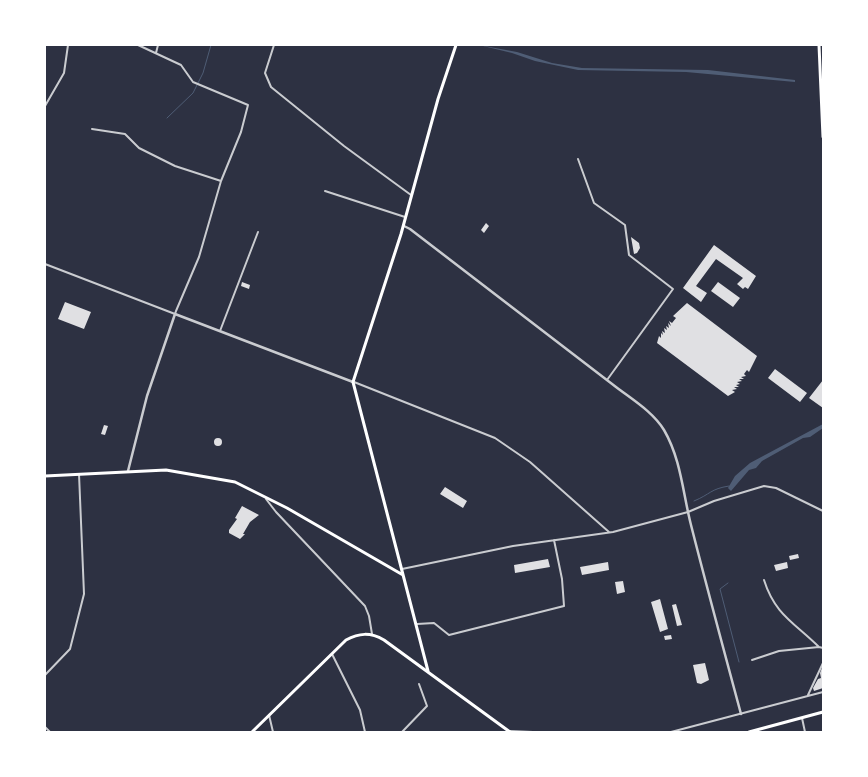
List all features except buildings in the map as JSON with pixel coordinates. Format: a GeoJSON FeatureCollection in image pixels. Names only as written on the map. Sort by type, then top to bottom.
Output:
{"type":"FeatureCollection","features":[{"type":"Feature","properties":{"kind":"main road"},"geometry":{"type":"LineString","coordinates":[[428,671],[353,382],[404,226],[438,99],[456,45]]}},
{"type":"Feature","properties":{"kind":"main road"},"geometry":{"type":"LineString","coordinates":[[818,45],[823,137]]}},
{"type":"Feature","properties":{"kind":"main road"},"geometry":{"type":"LineString","coordinates":[[45,476],[166,470],[241,484],[404,575]]}},
{"type":"Feature","properties":{"kind":"main road"},"geometry":{"type":"LineString","coordinates":[[252,732],[353,636],[372,634],[384,640],[428,671],[510,732]]}},
{"type":"Feature","properties":{"kind":"main road"},"geometry":{"type":"LineString","coordinates":[[749,732],[823,712]]}},
{"type":"Feature","properties":{"kind":"street"},"geometry":{"type":"LineString","coordinates":[[45,106],[64,73],[68,45]]}},
{"type":"Feature","properties":{"kind":"street"},"geometry":{"type":"LineString","coordinates":[[128,471],[147,396],[175,314],[199,257],[221,181],[248,112],[246,103],[192,82],[180,65],[138,45]]}},
{"type":"Feature","properties":{"kind":"street"},"geometry":{"type":"LineString","coordinates":[[156,53],[158,45]]}},
{"type":"Feature","properties":{"kind":"street"},"geometry":{"type":"LineString","coordinates":[[274,45],[265,73],[271,86],[352,152],[402,190],[413,196]]}},
{"type":"Feature","properties":{"kind":"street"},"geometry":{"type":"LineString","coordinates":[[92,129],[125,134],[139,148],[174,166],[221,181]]}},
{"type":"Feature","properties":{"kind":"street"},"geometry":{"type":"LineString","coordinates":[[578,159],[594,203],[624,226],[631,258],[673,289],[607,380]]}},
{"type":"Feature","properties":{"kind":"street"},"geometry":{"type":"LineString","coordinates":[[325,191],[406,218]]}},
{"type":"Feature","properties":{"kind":"street"},"geometry":{"type":"LineString","coordinates":[[404,226],[412,230],[607,380],[647,412],[665,432],[679,470],[688,512],[741,714]]}},
{"type":"Feature","properties":{"kind":"street"},"geometry":{"type":"LineString","coordinates":[[220,330],[258,232]]}},
{"type":"Feature","properties":{"kind":"street"},"geometry":{"type":"LineString","coordinates":[[45,264],[220,330],[495,438],[530,462],[610,532]]}},
{"type":"Feature","properties":{"kind":"street"},"geometry":{"type":"LineString","coordinates":[[45,675],[64,657],[71,645],[84,594],[79,474]]}},
{"type":"Feature","properties":{"kind":"street"},"geometry":{"type":"LineString","coordinates":[[402,569],[486,551],[610,532],[688,512],[714,501],[768,486],[823,511]]}},
{"type":"Feature","properties":{"kind":"street"},"geometry":{"type":"LineString","coordinates":[[264,496],[276,512],[365,606],[372,634]]}},
{"type":"Feature","properties":{"kind":"street"},"geometry":{"type":"LineString","coordinates":[[417,624],[434,623],[449,635],[564,606],[562,579],[554,540]]}},
{"type":"Feature","properties":{"kind":"street"},"geometry":{"type":"LineString","coordinates":[[764,580],[777,609],[823,648]]}},
{"type":"Feature","properties":{"kind":"street"},"geometry":{"type":"LineString","coordinates":[[752,660],[779,651],[819,646]]}},
{"type":"Feature","properties":{"kind":"street"},"geometry":{"type":"LineString","coordinates":[[332,654],[360,710],[365,732]]}},
{"type":"Feature","properties":{"kind":"street"},"geometry":{"type":"LineString","coordinates":[[808,696],[823,663]]}},
{"type":"Feature","properties":{"kind":"street"},"geometry":{"type":"LineString","coordinates":[[402,732],[428,706],[419,684]]}},
{"type":"Feature","properties":{"kind":"street"},"geometry":{"type":"LineString","coordinates":[[671,732],[823,692]]}},
{"type":"Feature","properties":{"kind":"street"},"geometry":{"type":"LineString","coordinates":[[269,715],[274,732]]}},
{"type":"Feature","properties":{"kind":"street"},"geometry":{"type":"LineString","coordinates":[[802,718],[804,732]]}},
{"type":"Feature","properties":{"kind":"street"},"geometry":{"type":"LineString","coordinates":[[45,727],[50,732]]}},
{"type":"Feature","properties":{"kind":"street"},"geometry":{"type":"LineString","coordinates":[[510,732],[532,732]]}},
{"type":"Feature","properties":{"kind":"water"},"geometry":{"type":"Polygon","coordinates":[[[479,45],[517,52],[552,63],[582,68],[708,70],[795,80],[795,82],[686,72],[578,70],[535,61],[479,45]]]}},
{"type":"Feature","properties":{"kind":"water"},"geometry":{"type":"Polygon","coordinates":[[[823,424],[823,428],[810,437],[803,438],[762,461],[756,468],[749,470],[731,491],[728,488],[735,476],[750,463],[823,424]]]}},
{"type":"Feature","properties":{"kind":"waterway"},"geometry":{"type":"LineString","coordinates":[[167,118],[193,93],[203,73],[211,45]]}},
{"type":"Feature","properties":{"kind":"waterway"},"geometry":{"type":"LineString","coordinates":[[816,431],[823,427]]}},
{"type":"Feature","properties":{"kind":"waterway"},"geometry":{"type":"LineString","coordinates":[[694,501],[714,490],[729,486]]}},
{"type":"Feature","properties":{"kind":"waterway"},"geometry":{"type":"LineString","coordinates":[[728,583],[720,589],[739,662]]}}]}
